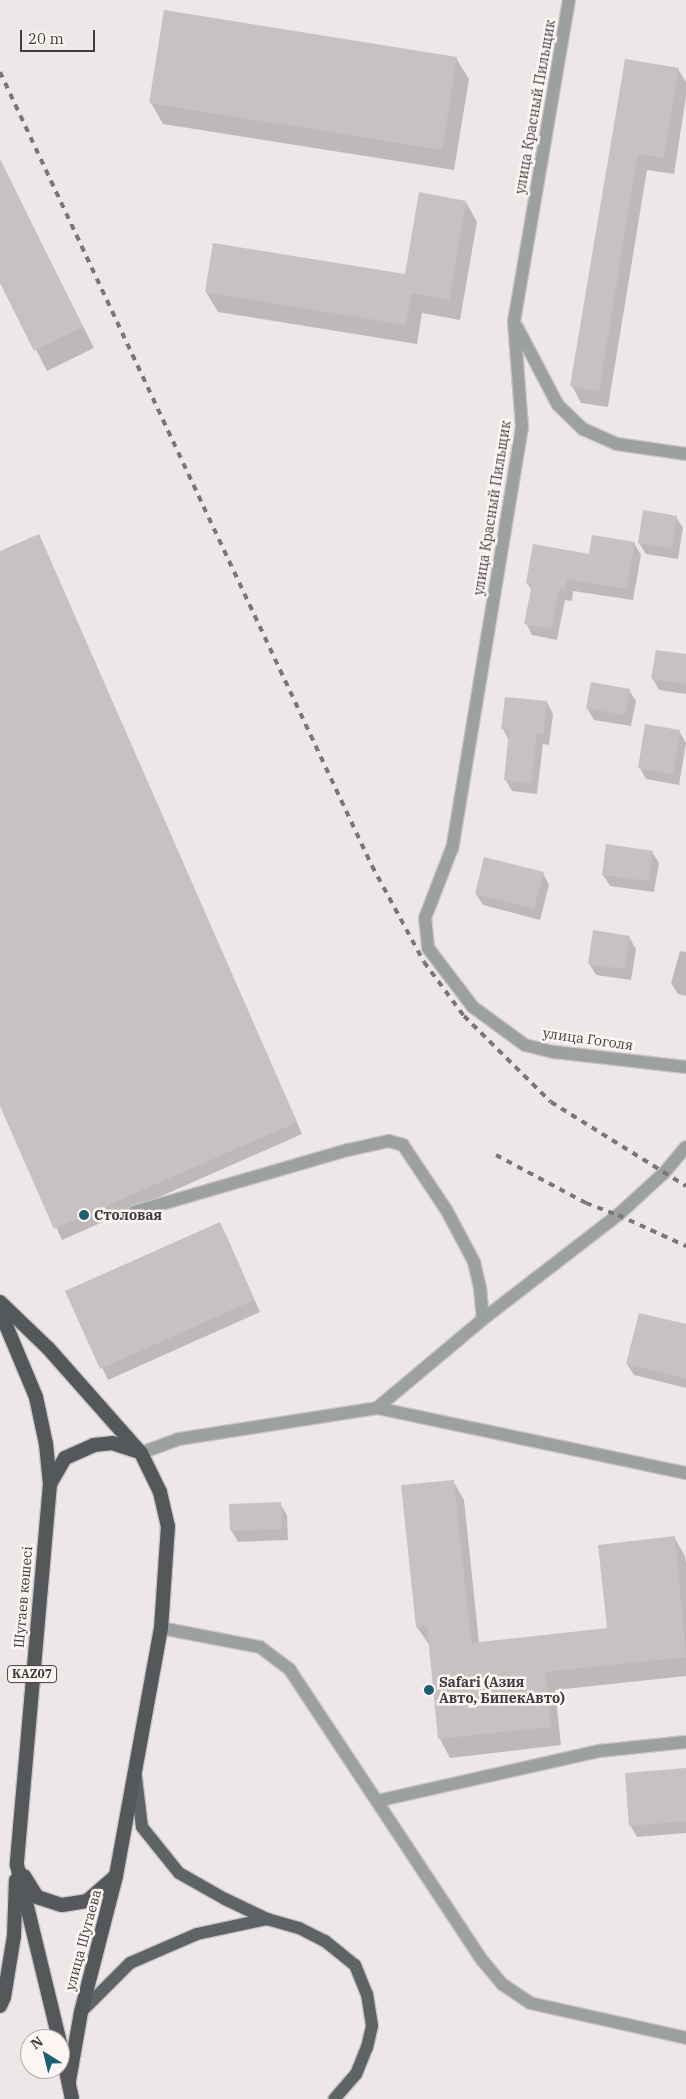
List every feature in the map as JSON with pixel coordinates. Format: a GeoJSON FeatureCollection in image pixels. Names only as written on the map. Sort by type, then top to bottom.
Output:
{"type":"FeatureCollection","features":[{"type":"Feature","properties":{"kind":"highway"},"geometry":{"type":"LineString","coordinates":[[0,1302],[48,1348],[141,1452],[160,1492],[168,1526],[161,1628],[116,1876],[87,1901],[62,1906],[37,1897],[17,1865]]}},
{"type":"Feature","properties":{"kind":"highway","name":"Шугаев көшесі"},"geometry":{"type":"LineString","coordinates":[[0,1311],[36,1396],[46,1444],[50,1484],[17,1865],[57,2029]]}},
{"type":"Feature","properties":{"kind":"highway","name":"KAZ07"},"geometry":{"type":"LineString","coordinates":[[50,1484],[65,1458],[94,1445],[112,1442],[141,1452]]}},
{"type":"Feature","properties":{"kind":"highway"},"geometry":{"type":"LineString","coordinates":[[0,2006],[4,1997],[14,1936],[17,1865]]}},
{"type":"Feature","properties":{"kind":"highway","name":"улица Шугаева"},"geometry":{"type":"LineString","coordinates":[[81,2012],[116,1876]]}},
{"type":"Feature","properties":{"kind":"highway","name":"Шугаев көшесі"},"geometry":{"type":"LineString","coordinates":[[72,2099],[69,2081],[81,2012]]}},
{"type":"Feature","properties":{"kind":"main road"},"geometry":{"type":"LineString","coordinates":[[135,1767],[142,1827],[179,1873],[225,1899],[267,1919],[299,1928],[325,1941],[355,1965],[367,1994],[372,2026],[368,2047],[356,2074],[334,2099]]}},
{"type":"Feature","properties":{"kind":"main road"},"geometry":{"type":"LineString","coordinates":[[81,2012],[130,1963],[197,1934],[267,1919]]}},
{"type":"Feature","properties":{"kind":"street","name":"улица Красный Пильщик"},"geometry":{"type":"LineString","coordinates":[[451,980],[428,948],[426,918],[452,848],[522,427],[514,321],[569,0]]}},
{"type":"Feature","properties":{"kind":"street"},"geometry":{"type":"LineString","coordinates":[[514,321],[558,405],[583,430],[617,444],[686,454]]}},
{"type":"Feature","properties":{"kind":"street","name":"улица Гоголя"},"geometry":{"type":"LineString","coordinates":[[451,980],[473,1006],[525,1045],[554,1052],[686,1067]]}},
{"type":"Feature","properties":{"kind":"street"},"geometry":{"type":"LineString","coordinates":[[134,1212],[348,1150],[389,1142],[403,1145],[447,1211],[474,1262],[480,1287],[482,1319]]}},
{"type":"Feature","properties":{"kind":"street"},"geometry":{"type":"LineString","coordinates":[[377,1408],[482,1319],[618,1215],[664,1173],[686,1147]]}},
{"type":"Feature","properties":{"kind":"street"},"geometry":{"type":"LineString","coordinates":[[141,1452],[180,1439],[377,1408],[686,1473]]}},
{"type":"Feature","properties":{"kind":"street"},"geometry":{"type":"LineString","coordinates":[[161,1628],[260,1647],[290,1670],[482,1960],[502,1984],[530,2003],[686,2038]]}},
{"type":"Feature","properties":{"kind":"street"},"geometry":{"type":"LineString","coordinates":[[377,1801],[598,1751],[686,1742]]}},
{"type":"Feature","properties":{"kind":"building"},"geometry":{"type":"Polygon","coordinates":[[[164,10],[457,57],[442,150],[149,103],[164,10]]]}},
{"type":"Feature","properties":{"kind":"building"},"geometry":{"type":"Polygon","coordinates":[[[625,59],[679,68],[664,158],[638,154],[599,391],[570,386],[625,59]]]}},
{"type":"Feature","properties":{"kind":"building"},"geometry":{"type":"Polygon","coordinates":[[[0,159],[83,327],[34,351],[0,283],[0,159]]]}},
{"type":"Feature","properties":{"kind":"building"},"geometry":{"type":"Polygon","coordinates":[[[419,192],[466,201],[449,300],[411,293],[406,325],[205,292],[213,243],[405,274],[419,192]]]}},
{"type":"Feature","properties":{"kind":"building"},"geometry":{"type":"Polygon","coordinates":[[[643,510],[677,516],[672,548],[638,543],[643,510]]]}},
{"type":"Feature","properties":{"kind":"building"},"geometry":{"type":"Polygon","coordinates":[[[39,534],[297,1122],[54,1229],[0,1106],[0,551],[39,534]]]}},
{"type":"Feature","properties":{"kind":"building"},"geometry":{"type":"Polygon","coordinates":[[[592,535],[635,542],[627,589],[567,580],[565,590],[559,589],[551,629],[524,624],[532,584],[526,583],[533,544],[589,554],[592,535]]]}},
{"type":"Feature","properties":{"kind":"building"},"geometry":{"type":"Polygon","coordinates":[[[656,650],[686,654],[686,684],[651,679],[656,650]]]}},
{"type":"Feature","properties":{"kind":"building"},"geometry":{"type":"Polygon","coordinates":[[[591,682],[630,689],[625,715],[586,708],[591,682]]]}},
{"type":"Feature","properties":{"kind":"building"},"geometry":{"type":"Polygon","coordinates":[[[505,697],[547,701],[543,734],[537,733],[531,783],[504,780],[509,730],[501,729],[505,697]]]}},
{"type":"Feature","properties":{"kind":"building"},"geometry":{"type":"Polygon","coordinates":[[[645,724],[680,730],[673,774],[638,768],[645,724]]]}},
{"type":"Feature","properties":{"kind":"building"},"geometry":{"type":"Polygon","coordinates":[[[606,844],[653,851],[648,881],[602,875],[606,844]]]}},
{"type":"Feature","properties":{"kind":"building"},"geometry":{"type":"Polygon","coordinates":[[[484,857],[544,872],[534,909],[475,894],[484,857]]]}},
{"type":"Feature","properties":{"kind":"building"},"geometry":{"type":"Polygon","coordinates":[[[593,930],[630,936],[624,969],[588,964],[593,930]]]}},
{"type":"Feature","properties":{"kind":"building"},"geometry":{"type":"Polygon","coordinates":[[[220,1222],[254,1300],[100,1369],[65,1291],[220,1222]]]}},
{"type":"Feature","properties":{"kind":"building"},"geometry":{"type":"Polygon","coordinates":[[[639,1313],[686,1324],[686,1379],[626,1364],[639,1313]]]}},
{"type":"Feature","properties":{"kind":"building"},"geometry":{"type":"Polygon","coordinates":[[[454,1480],[471,1643],[607,1628],[598,1545],[675,1536],[686,1657],[545,1672],[551,1727],[438,1739],[427,1626],[416,1627],[401,1485],[454,1480]]]}},
{"type":"Feature","properties":{"kind":"building"},"geometry":{"type":"Polygon","coordinates":[[[281,1502],[282,1529],[230,1531],[229,1504],[281,1502]]]}},
{"type":"Feature","properties":{"kind":"building"},"geometry":{"type":"Polygon","coordinates":[[[686,1768],[686,1821],[629,1826],[625,1773],[686,1768]]]}},
{"type":"Feature","properties":{"kind":"railway"},"geometry":{"type":"LineString","coordinates":[[0,72],[372,866],[424,962],[464,1016],[551,1102],[686,1186]]}},
{"type":"Feature","properties":{"kind":"railway"},"geometry":{"type":"LineString","coordinates":[[496,1155],[586,1203],[618,1215],[686,1246]]}},
{"type":"Feature","properties":{"kind":"place","name":"Столовая"},"geometry":{"type":"Point","coordinates":[84,1215]}},
{"type":"Feature","properties":{"kind":"place","name":"Safari (Азия Авто, БипекАвто)"},"geometry":{"type":"Point","coordinates":[429,1690]}}]}
